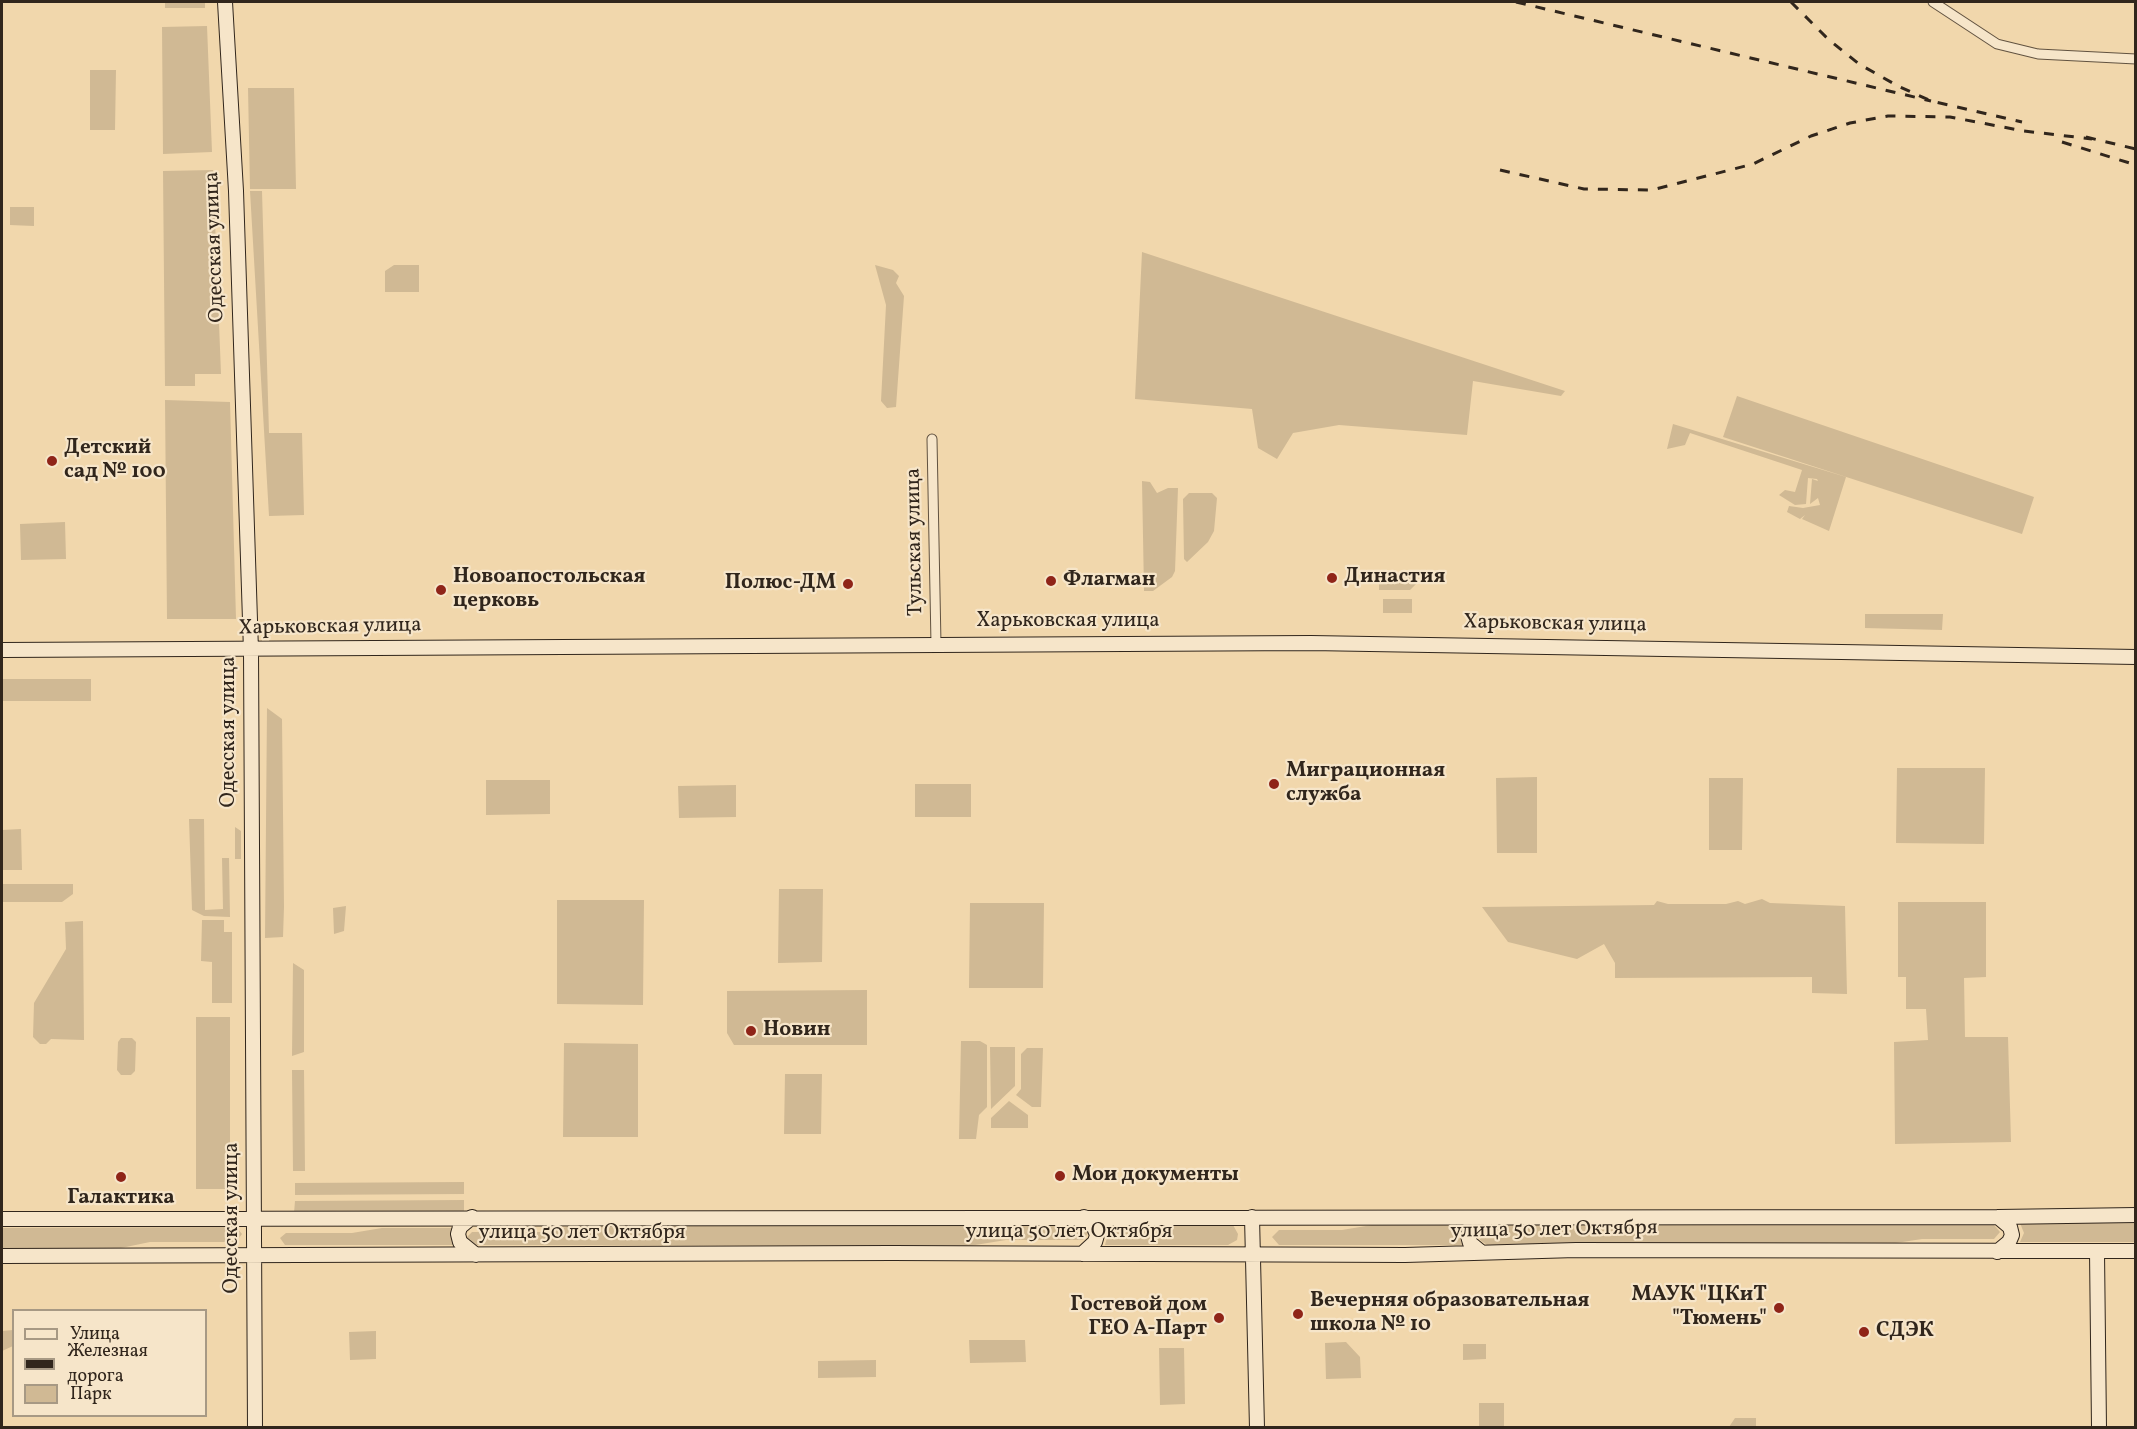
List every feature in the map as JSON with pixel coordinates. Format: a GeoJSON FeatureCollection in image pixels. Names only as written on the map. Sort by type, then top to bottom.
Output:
{"type":"FeatureCollection","features":[{"type":"Feature","properties":{"kind":"main road","name":"Одесская улица"},"geometry":{"type":"LineString","coordinates":[[225,2],[236,191],[251,651],[255,1428]]}},
{"type":"Feature","properties":{"kind":"main road","name":"Харьковская улица"},"geometry":{"type":"LineString","coordinates":[[2,650],[251,651],[936,644],[1375,644],[2136,657]]}},
{"type":"Feature","properties":{"kind":"main road","name":"улица 50 лет Октября"},"geometry":{"type":"LineString","coordinates":[[2,1218],[1482,1218],[2136,1215]]}},
{"type":"Feature","properties":{"kind":"main road"},"geometry":{"type":"LineString","coordinates":[[472,1217],[460,1227],[458,1234],[460,1242],[476,1255]]}},
{"type":"Feature","properties":{"kind":"main road"},"geometry":{"type":"LineString","coordinates":[[1082,1254],[1095,1242],[1097,1235],[1091,1220],[1084,1217]]}},
{"type":"Feature","properties":{"kind":"main road"},"geometry":{"type":"LineString","coordinates":[[1252,1217],[1257,1428]]}},
{"type":"Feature","properties":{"kind":"main road"},"geometry":{"type":"LineString","coordinates":[[1997,1252],[2009,1242],[2012,1235],[2010,1227],[1998,1217]]}},
{"type":"Feature","properties":{"kind":"main road"},"geometry":{"type":"LineString","coordinates":[[1481,1252],[1470,1243],[1468,1236],[1470,1228],[1482,1218]]}},
{"type":"Feature","properties":{"kind":"main road","name":"улица 50 лет Октября"},"geometry":{"type":"LineString","coordinates":[[2,1256],[1405,1255],[1481,1252],[2136,1251]]}},
{"type":"Feature","properties":{"kind":"main road"},"geometry":{"type":"LineString","coordinates":[[2097,1252],[2099,1428]]}},
{"type":"Feature","properties":{"kind":"street"},"geometry":{"type":"LineString","coordinates":[[1933,2],[1997,44],[2038,54],[2136,60]]}},
{"type":"Feature","properties":{"kind":"street","name":"Тульская улица"},"geometry":{"type":"LineString","coordinates":[[932,439],[936,644]]}},
{"type":"Feature","properties":{"kind":"green space"},"geometry":{"type":"Polygon","coordinates":[[[165,2],[205,2],[205,8],[165,8],[165,2]]]}},
{"type":"Feature","properties":{"kind":"green space"},"geometry":{"type":"Polygon","coordinates":[[[207,26],[212,152],[163,154],[162,27],[207,26]]]}},
{"type":"Feature","properties":{"kind":"green space"},"geometry":{"type":"Polygon","coordinates":[[[90,70],[116,70],[115,130],[90,130],[90,70]]]}},
{"type":"Feature","properties":{"kind":"green space"},"geometry":{"type":"Polygon","coordinates":[[[248,88],[294,88],[296,189],[250,189],[248,88]]]}},
{"type":"Feature","properties":{"kind":"green space"},"geometry":{"type":"Polygon","coordinates":[[[213,170],[221,374],[195,374],[195,386],[165,386],[163,171],[213,170]]]}},
{"type":"Feature","properties":{"kind":"green space"},"geometry":{"type":"Polygon","coordinates":[[[250,191],[262,191],[269,433],[302,433],[304,515],[269,516],[250,191]]]}},
{"type":"Feature","properties":{"kind":"green space"},"geometry":{"type":"Polygon","coordinates":[[[10,207],[34,207],[34,226],[10,225],[10,207]]]}},
{"type":"Feature","properties":{"kind":"green space"},"geometry":{"type":"Polygon","coordinates":[[[1142,252],[1565,391],[1561,396],[1473,381],[1467,435],[1339,425],[1293,433],[1277,459],[1258,448],[1252,409],[1135,399],[1142,252]]]}},
{"type":"Feature","properties":{"kind":"green space"},"geometry":{"type":"Polygon","coordinates":[[[394,265],[419,265],[419,292],[385,292],[385,271],[394,265]]]}},
{"type":"Feature","properties":{"kind":"green space"},"geometry":{"type":"Polygon","coordinates":[[[875,265],[893,270],[899,276],[896,283],[904,296],[896,407],[887,408],[881,401],[886,305],[875,265]]]}},
{"type":"Feature","properties":{"kind":"green space"},"geometry":{"type":"Polygon","coordinates":[[[1737,396],[2034,497],[2022,534],[1723,437],[1737,396]]]}},
{"type":"Feature","properties":{"kind":"green space"},"geometry":{"type":"Polygon","coordinates":[[[165,400],[230,402],[236,619],[167,619],[165,400]]]}},
{"type":"Feature","properties":{"kind":"green space"},"geometry":{"type":"Polygon","coordinates":[[[1673,424],[1846,477],[1829,531],[1802,519],[1805,515],[1800,519],[1787,512],[1789,506],[1803,508],[1820,505],[1818,498],[1810,504],[1812,479],[1818,481],[1817,479],[1808,478],[1806,504],[1795,505],[1779,495],[1785,490],[1795,492],[1802,470],[1690,433],[1685,445],[1667,449],[1673,424]]]}},
{"type":"Feature","properties":{"kind":"green space"},"geometry":{"type":"Polygon","coordinates":[[[1142,481],[1150,482],[1157,493],[1168,488],[1178,488],[1175,571],[1172,577],[1153,591],[1144,591],[1142,481]]]}},
{"type":"Feature","properties":{"kind":"green space"},"geometry":{"type":"Polygon","coordinates":[[[1189,493],[1212,493],[1217,498],[1214,531],[1208,542],[1187,562],[1184,559],[1183,499],[1189,493]]]}},
{"type":"Feature","properties":{"kind":"green space"},"geometry":{"type":"Polygon","coordinates":[[[65,522],[66,559],[21,560],[20,524],[65,522]]]}},
{"type":"Feature","properties":{"kind":"green space"},"geometry":{"type":"Polygon","coordinates":[[[1379,576],[1417,576],[1417,583],[1410,590],[1379,590],[1379,576]]]}},
{"type":"Feature","properties":{"kind":"green space"},"geometry":{"type":"Polygon","coordinates":[[[1383,599],[1412,599],[1412,613],[1383,613],[1383,599]]]}},
{"type":"Feature","properties":{"kind":"green space"},"geometry":{"type":"Polygon","coordinates":[[[1865,614],[1943,614],[1942,630],[1865,628],[1865,614]]]}},
{"type":"Feature","properties":{"kind":"green space"},"geometry":{"type":"Polygon","coordinates":[[[2,679],[91,679],[91,701],[2,701],[2,679]]]}},
{"type":"Feature","properties":{"kind":"green space"},"geometry":{"type":"Polygon","coordinates":[[[267,708],[282,719],[284,907],[283,937],[265,938],[267,708]]]}},
{"type":"Feature","properties":{"kind":"green space"},"geometry":{"type":"Polygon","coordinates":[[[1897,768],[1985,768],[1984,844],[1896,843],[1897,768]]]}},
{"type":"Feature","properties":{"kind":"green space"},"geometry":{"type":"Polygon","coordinates":[[[1537,777],[1537,853],[1497,853],[1496,778],[1537,777]]]}},
{"type":"Feature","properties":{"kind":"green space"},"geometry":{"type":"Polygon","coordinates":[[[1709,778],[1743,778],[1742,850],[1709,850],[1709,778]]]}},
{"type":"Feature","properties":{"kind":"green space"},"geometry":{"type":"Polygon","coordinates":[[[486,780],[550,780],[550,814],[486,815],[486,780]]]}},
{"type":"Feature","properties":{"kind":"green space"},"geometry":{"type":"Polygon","coordinates":[[[915,784],[971,784],[971,817],[915,817],[915,784]]]}},
{"type":"Feature","properties":{"kind":"green space"},"geometry":{"type":"Polygon","coordinates":[[[736,785],[736,817],[679,818],[678,786],[736,785]]]}},
{"type":"Feature","properties":{"kind":"green space"},"geometry":{"type":"Polygon","coordinates":[[[189,819],[204,819],[205,910],[223,909],[222,858],[229,858],[230,917],[204,916],[192,910],[189,819]]]}},
{"type":"Feature","properties":{"kind":"green space"},"geometry":{"type":"Polygon","coordinates":[[[235,827],[241,831],[241,859],[235,859],[235,827]]]}},
{"type":"Feature","properties":{"kind":"green space"},"geometry":{"type":"Polygon","coordinates":[[[21,829],[22,870],[2,870],[2,830],[21,829]]]}},
{"type":"Feature","properties":{"kind":"green space"},"geometry":{"type":"Polygon","coordinates":[[[2,884],[73,884],[73,894],[62,902],[2,902],[2,884]]]}},
{"type":"Feature","properties":{"kind":"green space"},"geometry":{"type":"Polygon","coordinates":[[[779,889],[823,889],[822,962],[778,963],[779,889]]]}},
{"type":"Feature","properties":{"kind":"green space"},"geometry":{"type":"Polygon","coordinates":[[[1762,899],[1770,903],[1845,906],[1847,994],[1812,993],[1812,977],[1615,978],[1615,963],[1604,944],[1577,959],[1508,942],[1482,907],[1654,905],[1657,901],[1668,904],[1726,904],[1738,901],[1745,904],[1762,899]]]}},
{"type":"Feature","properties":{"kind":"green space"},"geometry":{"type":"Polygon","coordinates":[[[557,900],[644,900],[643,1005],[557,1004],[557,900]]]}},
{"type":"Feature","properties":{"kind":"green space"},"geometry":{"type":"Polygon","coordinates":[[[1898,902],[1986,902],[1986,977],[1964,978],[1965,1037],[2008,1037],[2011,1142],[1895,1144],[1894,1042],[1928,1040],[1926,1009],[1906,1009],[1906,977],[1898,977],[1898,902]]]}},
{"type":"Feature","properties":{"kind":"green space"},"geometry":{"type":"Polygon","coordinates":[[[970,903],[1044,903],[1043,988],[969,988],[970,903]]]}},
{"type":"Feature","properties":{"kind":"green space"},"geometry":{"type":"Polygon","coordinates":[[[346,906],[344,931],[334,934],[333,908],[346,906]]]}},
{"type":"Feature","properties":{"kind":"green space"},"geometry":{"type":"Polygon","coordinates":[[[202,920],[224,920],[224,932],[232,932],[232,1003],[212,1003],[212,962],[201,961],[202,920]]]}},
{"type":"Feature","properties":{"kind":"green space"},"geometry":{"type":"Polygon","coordinates":[[[83,921],[84,1040],[51,1039],[46,1044],[40,1044],[33,1037],[34,1003],[66,949],[65,922],[83,921]]]}},
{"type":"Feature","properties":{"kind":"green space"},"geometry":{"type":"Polygon","coordinates":[[[293,963],[304,970],[304,1052],[292,1056],[293,963]]]}},
{"type":"Feature","properties":{"kind":"green space"},"geometry":{"type":"Polygon","coordinates":[[[867,990],[867,1045],[734,1045],[727,1033],[727,991],[867,990]]]}},
{"type":"Feature","properties":{"kind":"green space"},"geometry":{"type":"Polygon","coordinates":[[[196,1017],[230,1017],[230,1189],[196,1189],[196,1017]]]}},
{"type":"Feature","properties":{"kind":"green space"},"geometry":{"type":"Polygon","coordinates":[[[121,1038],[132,1038],[136,1042],[135,1071],[131,1075],[121,1075],[117,1070],[118,1042],[121,1038]]]}},
{"type":"Feature","properties":{"kind":"green space"},"geometry":{"type":"Polygon","coordinates":[[[961,1041],[980,1041],[987,1045],[987,1107],[979,1115],[976,1139],[959,1139],[961,1041]]]}},
{"type":"Feature","properties":{"kind":"green space"},"geometry":{"type":"Polygon","coordinates":[[[564,1043],[638,1044],[638,1137],[563,1137],[564,1043]]]}},
{"type":"Feature","properties":{"kind":"green space"},"geometry":{"type":"Polygon","coordinates":[[[990,1047],[1015,1047],[1015,1086],[991,1109],[990,1047]]]}},
{"type":"Feature","properties":{"kind":"green space"},"geometry":{"type":"Polygon","coordinates":[[[1027,1048],[1043,1048],[1041,1107],[1032,1107],[1016,1095],[1021,1089],[1021,1054],[1027,1048]]]}},
{"type":"Feature","properties":{"kind":"green space"},"geometry":{"type":"Polygon","coordinates":[[[292,1070],[304,1070],[305,1171],[293,1171],[292,1070]]]}},
{"type":"Feature","properties":{"kind":"green space"},"geometry":{"type":"Polygon","coordinates":[[[785,1074],[822,1074],[821,1134],[784,1134],[785,1074]]]}},
{"type":"Feature","properties":{"kind":"green space"},"geometry":{"type":"Polygon","coordinates":[[[1009,1101],[1028,1115],[1028,1128],[991,1128],[991,1118],[1009,1101]]]}},
{"type":"Feature","properties":{"kind":"green space"},"geometry":{"type":"Polygon","coordinates":[[[464,1182],[464,1194],[295,1195],[295,1183],[464,1182]]]}},
{"type":"Feature","properties":{"kind":"green space"},"geometry":{"type":"Polygon","coordinates":[[[464,1200],[464,1212],[294,1213],[295,1201],[464,1200]]]}},
{"type":"Feature","properties":{"kind":"green space"},"geometry":{"type":"Polygon","coordinates":[[[2020,1223],[2135,1223],[2135,1242],[2020,1242],[2024,1233],[2020,1223]]]}},
{"type":"Feature","properties":{"kind":"green space"},"geometry":{"type":"Polygon","coordinates":[[[578,1224],[1082,1224],[1089,1232],[1083,1240],[1006,1240],[969,1246],[472,1245],[466,1238],[472,1232],[546,1232],[578,1224]]]}},
{"type":"Feature","properties":{"kind":"green space"},"geometry":{"type":"Polygon","coordinates":[[[1105,1224],[1228,1224],[1233,1225],[1238,1234],[1237,1240],[1228,1245],[1105,1245],[1108,1234],[1105,1224]]]}},
{"type":"Feature","properties":{"kind":"green space"},"geometry":{"type":"Polygon","coordinates":[[[1378,1224],[1463,1225],[1458,1235],[1463,1245],[1279,1245],[1272,1237],[1279,1230],[1342,1230],[1378,1224]]]}},
{"type":"Feature","properties":{"kind":"green space"},"geometry":{"type":"Polygon","coordinates":[[[1487,1225],[1994,1225],[2000,1232],[1994,1239],[1922,1239],[1883,1245],[1487,1245],[1480,1240],[1479,1235],[1487,1225]]]}},
{"type":"Feature","properties":{"kind":"green space"},"geometry":{"type":"Polygon","coordinates":[[[236,1227],[242,1234],[236,1242],[150,1242],[121,1248],[2,1248],[2,1228],[236,1227]]]}},
{"type":"Feature","properties":{"kind":"green space"},"geometry":{"type":"Polygon","coordinates":[[[382,1228],[453,1228],[452,1237],[456,1245],[285,1245],[280,1238],[286,1233],[352,1233],[382,1228]]]}},
{"type":"Feature","properties":{"kind":"green space"},"geometry":{"type":"Polygon","coordinates":[[[12,1330],[12,1346],[2,1351],[2,1331],[12,1330]]]}},
{"type":"Feature","properties":{"kind":"green space"},"geometry":{"type":"Polygon","coordinates":[[[376,1331],[376,1359],[350,1360],[349,1332],[376,1331]]]}},
{"type":"Feature","properties":{"kind":"green space"},"geometry":{"type":"Polygon","coordinates":[[[969,1340],[1025,1340],[1026,1362],[970,1363],[969,1340]]]}},
{"type":"Feature","properties":{"kind":"green space"},"geometry":{"type":"Polygon","coordinates":[[[1346,1342],[1360,1357],[1361,1378],[1326,1379],[1325,1343],[1346,1342]]]}},
{"type":"Feature","properties":{"kind":"green space"},"geometry":{"type":"Polygon","coordinates":[[[1463,1344],[1486,1344],[1486,1359],[1463,1360],[1463,1344]]]}},
{"type":"Feature","properties":{"kind":"green space"},"geometry":{"type":"Polygon","coordinates":[[[1159,1348],[1184,1348],[1185,1404],[1160,1405],[1159,1348]]]}},
{"type":"Feature","properties":{"kind":"green space"},"geometry":{"type":"Polygon","coordinates":[[[876,1360],[876,1377],[818,1378],[818,1361],[876,1360]]]}},
{"type":"Feature","properties":{"kind":"green space"},"geometry":{"type":"Polygon","coordinates":[[[1479,1403],[1504,1403],[1504,1427],[1479,1427],[1479,1403]]]}},
{"type":"Feature","properties":{"kind":"green space"},"geometry":{"type":"Polygon","coordinates":[[[1735,1418],[1756,1418],[1756,1427],[1729,1427],[1735,1418]]]}},
{"type":"Feature","properties":{"kind":"railway"},"geometry":{"type":"LineString","coordinates":[[1516,2],[1931,101]]}},
{"type":"Feature","properties":{"kind":"railway"},"geometry":{"type":"LineString","coordinates":[[1791,2],[1828,39],[1859,64],[1898,86],[1931,101],[2022,122]]}},
{"type":"Feature","properties":{"kind":"railway"},"geometry":{"type":"LineString","coordinates":[[1500,170],[1584,189],[1652,190],[1753,164],[1811,136],[1850,123],[1888,116],[1950,117],[2024,131],[2092,139]]}},
{"type":"Feature","properties":{"kind":"railway"},"geometry":{"type":"LineString","coordinates":[[2086,137],[2136,149]]}},
{"type":"Feature","properties":{"kind":"railway"},"geometry":{"type":"LineString","coordinates":[[2062,142],[2136,165]]}},
{"type":"Feature","properties":{"kind":"place","name":"Детский сад № 100"},"geometry":{"type":"Point","coordinates":[52,461]}},
{"type":"Feature","properties":{"kind":"place","name":"Династия"},"geometry":{"type":"Point","coordinates":[1332,578]}},
{"type":"Feature","properties":{"kind":"place","name":"Флагман"},"geometry":{"type":"Point","coordinates":[1051,581]}},
{"type":"Feature","properties":{"kind":"place","name":"Полюс-ДМ"},"geometry":{"type":"Point","coordinates":[848,584]}},
{"type":"Feature","properties":{"kind":"place","name":"Новоапостольская церковь"},"geometry":{"type":"Point","coordinates":[441,590]}},
{"type":"Feature","properties":{"kind":"place","name":"Миграционная служба"},"geometry":{"type":"Point","coordinates":[1274,784]}},
{"type":"Feature","properties":{"kind":"place","name":"Новин"},"geometry":{"type":"Point","coordinates":[751,1031]}},
{"type":"Feature","properties":{"kind":"place","name":"Мои документы"},"geometry":{"type":"Point","coordinates":[1060,1176]}},
{"type":"Feature","properties":{"kind":"place","name":"Галактика"},"geometry":{"type":"Point","coordinates":[121,1177]}},
{"type":"Feature","properties":{"kind":"place","name":"МАУК \"ЦКиТ \"Тюмень\""},"geometry":{"type":"Point","coordinates":[1779,1308]}},
{"type":"Feature","properties":{"kind":"place","name":"Вечерняя образовательная школа № 10"},"geometry":{"type":"Point","coordinates":[1298,1314]}},
{"type":"Feature","properties":{"kind":"place","name":"Гостевой дом ГЕО А-Парт"},"geometry":{"type":"Point","coordinates":[1219,1318]}},
{"type":"Feature","properties":{"kind":"place","name":"СДЭК"},"geometry":{"type":"Point","coordinates":[1864,1332]}}]}
